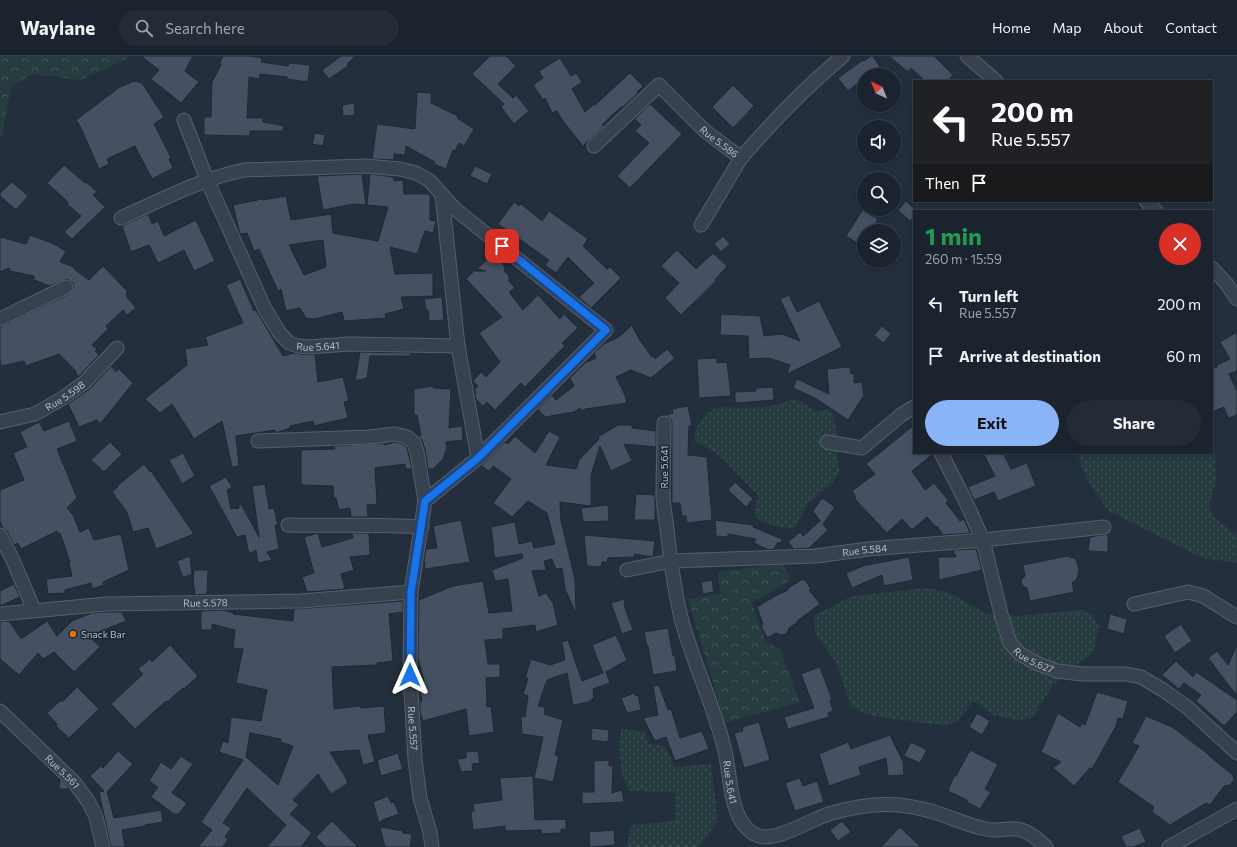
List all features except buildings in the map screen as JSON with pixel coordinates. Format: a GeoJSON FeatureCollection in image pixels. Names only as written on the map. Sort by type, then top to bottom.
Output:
{"type":"FeatureCollection","features":[{"type":"Feature","properties":{"kind":"street","name":"Rue 5.586"},"geometry":{"type":"LineString","coordinates":[[594,146],[659,85],[704,131],[741,158],[802,92],[843,56]]}},
{"type":"Feature","properties":{"kind":"street"},"geometry":{"type":"LineString","coordinates":[[967,56],[995,80]]}},
{"type":"Feature","properties":{"kind":"street","name":"Rue 5.641"},"geometry":{"type":"LineString","coordinates":[[184,120],[206,180],[265,309],[279,332],[289,343],[308,347],[350,344],[458,346]]}},
{"type":"Feature","properties":{"kind":"street"},"geometry":{"type":"LineString","coordinates":[[701,226],[741,158]]}},
{"type":"Feature","properties":{"kind":"street"},"geometry":{"type":"LineString","coordinates":[[121,218],[206,180],[244,170],[372,166],[400,169],[416,173],[429,180],[455,209],[606,330],[478,458],[425,501]]}},
{"type":"Feature","properties":{"kind":"street"},"geometry":{"type":"LineString","coordinates":[[442,194],[458,346],[478,458]]}},
{"type":"Feature","properties":{"kind":"street"},"geometry":{"type":"LineString","coordinates":[[1147,202],[1155,210]]}},
{"type":"Feature","properties":{"kind":"street"},"geometry":{"type":"LineString","coordinates":[[1213,269],[1226,283],[1237,299]]}},
{"type":"Feature","properties":{"kind":"street"},"geometry":{"type":"LineString","coordinates":[[0,319],[66,287]]}},
{"type":"Feature","properties":{"kind":"street","name":"Rue 5.598"},"geometry":{"type":"LineString","coordinates":[[0,422],[35,414],[63,398],[85,382],[116,348]]}},
{"type":"Feature","properties":{"kind":"street"},"geometry":{"type":"LineString","coordinates":[[827,442],[862,448],[901,415],[913,408]]}},
{"type":"Feature","properties":{"kind":"street","name":"Rue 5.641"},"geometry":{"type":"LineString","coordinates":[[664,423],[663,499],[671,561],[681,617],[692,656],[724,745],[729,781],[735,805],[741,821],[749,831],[760,837],[771,837],[792,830],[827,814],[855,806],[895,804],[938,813],[988,830],[1005,830],[1014,828],[1023,830],[1036,838],[1046,847]]}},
{"type":"Feature","properties":{"kind":"street","name":"Rue 5.557"},"geometry":{"type":"LineString","coordinates":[[258,441],[369,437],[395,434],[407,437],[414,443],[417,452],[425,501],[411,592],[410,675],[420,798],[430,832],[432,847]]}},
{"type":"Feature","properties":{"kind":"street","name":"Rue 5.627"},"geometry":{"type":"LineString","coordinates":[[942,454],[983,540],[1010,643],[1020,654],[1036,663],[1058,671],[1082,674],[1126,674],[1141,677],[1187,707],[1237,753]]}},
{"type":"Feature","properties":{"kind":"street"},"geometry":{"type":"LineString","coordinates":[[288,525],[380,525],[422,527]]}},
{"type":"Feature","properties":{"kind":"street","name":"Rue 5.584"},"geometry":{"type":"LineString","coordinates":[[627,570],[671,561],[816,556],[868,549],[983,540],[1104,527]]}},
{"type":"Feature","properties":{"kind":"street"},"geometry":{"type":"LineString","coordinates":[[0,535],[12,558],[34,610]]}},
{"type":"Feature","properties":{"kind":"street","name":"Rue 5.578"},"geometry":{"type":"LineString","coordinates":[[0,614],[107,604],[300,601],[411,592]]}},
{"type":"Feature","properties":{"kind":"street"},"geometry":{"type":"LineString","coordinates":[[1134,604],[1188,592],[1203,596],[1237,617]]}},
{"type":"Feature","properties":{"kind":"street","name":"Rue 5.561"},"geometry":{"type":"LineString","coordinates":[[0,710],[74,782],[88,801],[96,817],[103,847]]}},
{"type":"Feature","properties":{"kind":"street"},"geometry":{"type":"LineString","coordinates":[[1169,847],[1237,809]]}},
{"type":"Feature","properties":{"kind":"green space"},"geometry":{"type":"Polygon","coordinates":[[[0,56],[128,56],[126,59],[81,80],[32,74],[11,86],[2,136],[0,138],[0,56]]]}},
{"type":"Feature","properties":{"kind":"green space"},"geometry":{"type":"Polygon","coordinates":[[[794,399],[816,411],[829,410],[833,415],[839,439],[837,452],[839,472],[833,483],[808,503],[797,525],[792,529],[770,525],[760,520],[756,516],[755,510],[759,496],[719,455],[696,441],[694,435],[697,427],[706,415],[717,408],[762,407],[780,404],[794,399]]]}},
{"type":"Feature","properties":{"kind":"green space"},"geometry":{"type":"Polygon","coordinates":[[[1213,453],[1215,456],[1216,481],[1209,505],[1213,517],[1233,532],[1237,533],[1237,563],[1202,558],[1109,511],[1087,480],[1077,454],[1213,453]]]}},
{"type":"Feature","properties":{"kind":"green space"},"geometry":{"type":"Polygon","coordinates":[[[783,563],[791,580],[752,603],[766,642],[780,649],[800,702],[725,723],[688,599],[720,594],[718,572],[783,563]]]}},
{"type":"Feature","properties":{"kind":"green space"},"geometry":{"type":"Polygon","coordinates":[[[928,588],[952,594],[987,614],[1017,616],[1081,610],[1093,615],[1099,626],[1093,652],[1053,685],[1033,717],[1020,721],[994,715],[973,701],[958,720],[947,726],[873,716],[860,712],[850,705],[837,664],[815,633],[814,616],[852,596],[928,588]]]}},
{"type":"Feature","properties":{"kind":"green space"},"geometry":{"type":"Polygon","coordinates":[[[622,729],[645,732],[648,744],[664,746],[675,767],[711,764],[718,821],[698,847],[626,847],[631,825],[675,821],[675,792],[630,791],[622,776],[619,743],[622,729]]]}},
{"type":"Feature","properties":{"kind":"place","name":"Snack Bar"},"geometry":{"type":"Point","coordinates":[73,634]}},
{"type":"Feature","properties":{"kind":"route"},"geometry":{"type":"LineString","coordinates":[[410,675],[411,592],[425,501],[478,458],[606,330],[502,246]]}}]}
